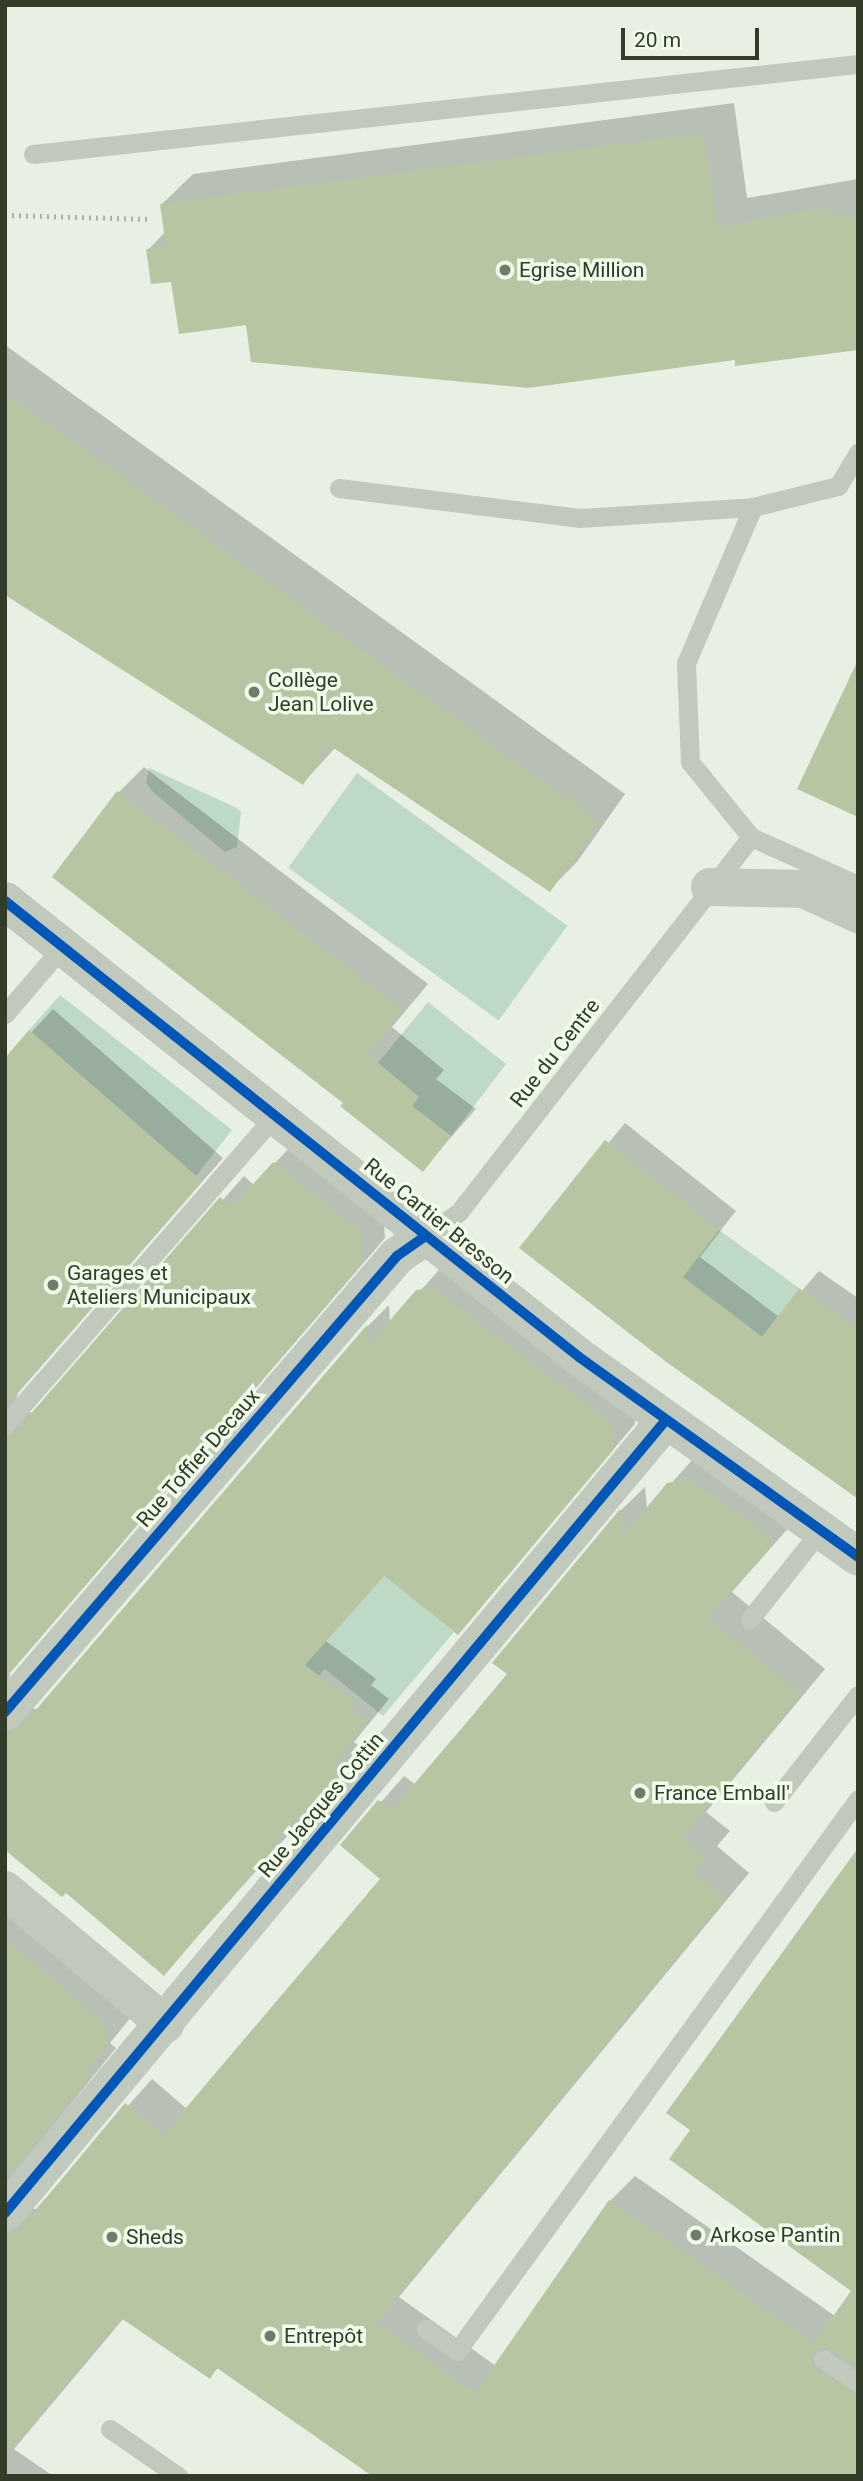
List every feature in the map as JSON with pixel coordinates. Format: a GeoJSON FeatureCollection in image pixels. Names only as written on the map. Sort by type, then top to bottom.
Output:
{"type":"FeatureCollection","features":[{"type":"Feature","properties":{"kind":"street"},"geometry":{"type":"LineString","coordinates":[[709,887],[804,889],[858,914]]}},
{"type":"Feature","properties":{"kind":"street","name":"Rue Cartier Bresson"},"geometry":{"type":"LineString","coordinates":[[5,901],[665,1422],[858,1557]]}},
{"type":"Feature","properties":{"kind":"street","name":"Rue Toffier Decaux"},"geometry":{"type":"LineString","coordinates":[[5,1712],[397,1256],[426,1236]]}},
{"type":"Feature","properties":{"kind":"street","name":"Rue Jacques Cottin"},"geometry":{"type":"LineString","coordinates":[[5,2213],[665,1422]]}},
{"type":"Feature","properties":{"kind":"street"},"geometry":{"type":"LineString","coordinates":[[5,1891],[165,2024]]}},
{"type":"Feature","properties":{"kind":"lane"},"geometry":{"type":"LineString","coordinates":[[33,154],[858,64]]}},
{"type":"Feature","properties":{"kind":"lane"},"geometry":{"type":"LineString","coordinates":[[339,488],[580,518],[753,507],[838,486],[858,453]]}},
{"type":"Feature","properties":{"kind":"lane"},"geometry":{"type":"LineString","coordinates":[[753,507],[686,663],[691,762],[751,837],[858,885]]}},
{"type":"Feature","properties":{"kind":"lane","name":"Rue du Centre"},"geometry":{"type":"LineString","coordinates":[[426,1236],[459,1212],[709,887],[751,837]]}},
{"type":"Feature","properties":{"kind":"lane"},"geometry":{"type":"LineString","coordinates":[[5,1014],[63,946]]}},
{"type":"Feature","properties":{"kind":"lane"},"geometry":{"type":"LineString","coordinates":[[5,1425],[275,1116]]}},
{"type":"Feature","properties":{"kind":"lane"},"geometry":{"type":"LineString","coordinates":[[750,1619],[820,1531]]}},
{"type":"Feature","properties":{"kind":"lane"},"geometry":{"type":"LineString","coordinates":[[774,1802],[858,1695]]}},
{"type":"Feature","properties":{"kind":"lane"},"geometry":{"type":"LineString","coordinates":[[426,2329],[457,2351],[858,1799]]}},
{"type":"Feature","properties":{"kind":"lane"},"geometry":{"type":"LineString","coordinates":[[823,2359],[858,2383]]}},
{"type":"Feature","properties":{"kind":"lane"},"geometry":{"type":"LineString","coordinates":[[110,2429],[178,2476]]}},
{"type":"Feature","properties":{"kind":"green space"},"geometry":{"type":"Polygon","coordinates":[[[149,768],[241,812],[237,847],[225,852],[153,792],[146,783],[149,768]]]}},
{"type":"Feature","properties":{"kind":"green space"},"geometry":{"type":"Polygon","coordinates":[[[357,773],[567,926],[499,1020],[288,868],[357,773]]]}},
{"type":"Feature","properties":{"kind":"green space"},"geometry":{"type":"Polygon","coordinates":[[[60,995],[232,1130],[196,1176],[29,1030],[60,995]]]}},
{"type":"Feature","properties":{"kind":"green space"},"geometry":{"type":"Polygon","coordinates":[[[428,1002],[506,1064],[451,1136],[412,1106],[419,1097],[378,1063],[428,1002]]]}},
{"type":"Feature","properties":{"kind":"green space"},"geometry":{"type":"Polygon","coordinates":[[[719,1230],[799,1288],[762,1337],[719,1304],[668,1295],[719,1230]]]}},
{"type":"Feature","properties":{"kind":"green space"},"geometry":{"type":"Polygon","coordinates":[[[384,1576],[454,1632],[383,1716],[325,1669],[302,1693],[261,1665],[317,1651],[384,1576]]]}},
{"type":"Feature","properties":{"kind":"building","name":"Egrise Million"},"geometry":{"type":"Polygon","coordinates":[[[704,133],[717,227],[816,209],[829,209],[836,216],[858,214],[858,350],[735,366],[735,360],[528,388],[251,362],[246,325],[179,334],[171,282],[151,284],[146,249],[166,247],[160,204],[704,133]]]}},
{"type":"Feature","properties":{"kind":"building"},"geometry":{"type":"Polygon","coordinates":[[[5,392],[599,822],[550,892],[329,745],[303,785],[5,595],[5,392]]]}},
{"type":"Feature","properties":{"kind":"building"},"geometry":{"type":"Polygon","coordinates":[[[858,660],[858,817],[797,789],[858,660]]]}},
{"type":"Feature","properties":{"kind":"building"},"geometry":{"type":"Polygon","coordinates":[[[117,791],[403,1010],[367,1054],[419,1097],[412,1106],[451,1136],[423,1172],[340,1106],[343,1103],[52,877],[117,791]]]}},
{"type":"Feature","properties":{"kind":"building","name":"Garages et Ateliers Municipaux"},"geometry":{"type":"Polygon","coordinates":[[[29,1030],[202,1181],[5,1406],[5,1058],[29,1030]]]}},
{"type":"Feature","properties":{"kind":"building"},"geometry":{"type":"Polygon","coordinates":[[[605,1140],[719,1230],[683,1277],[762,1337],[799,1288],[858,1330],[858,1499],[665,1361],[519,1248],[605,1140]]]}},
{"type":"Feature","properties":{"kind":"building"},"geometry":{"type":"Polygon","coordinates":[[[273,1162],[361,1231],[363,1262],[5,1678],[5,1437],[14,1433],[220,1197],[232,1208],[273,1162]]]}},
{"type":"Feature","properties":{"kind":"building"},"geometry":{"type":"Polygon","coordinates":[[[433,1288],[611,1422],[614,1449],[458,1635],[384,1576],[305,1665],[355,1703],[350,1708],[367,1722],[333,1765],[343,1773],[307,1817],[302,1813],[164,1976],[66,1893],[62,1897],[5,1850],[5,1733],[22,1726],[367,1325],[368,1346],[416,1290],[433,1288]]]}},
{"type":"Feature","properties":{"kind":"building"},"geometry":{"type":"Polygon","coordinates":[[[690,1479],[775,1542],[708,1618],[801,1695],[682,1838],[706,1857],[694,1872],[725,1899],[376,2323],[475,2393],[609,2200],[814,2343],[851,2291],[669,2159],[690,2130],[666,2113],[858,1848],[858,2368],[825,2347],[813,2352],[811,2359],[816,2369],[858,2395],[858,2476],[372,2476],[217,2368],[210,2379],[121,2318],[5,2456],[5,2234],[22,2227],[125,2103],[163,2135],[380,1879],[340,1845],[378,1800],[392,1810],[507,1674],[492,1663],[620,1509],[623,1536],[667,1483],[690,1479]]]}},
{"type":"Feature","properties":{"kind":"building"},"geometry":{"type":"Polygon","coordinates":[[[5,1939],[106,2024],[107,2044],[86,2069],[92,2074],[5,2179],[5,1939]]]}},
{"type":"Feature","properties":{"kind":"railway"},"geometry":{"type":"LineString","coordinates":[[5,215],[150,219]]}},
{"type":"Feature","properties":{"kind":"cycle path"},"geometry":{"type":"LineString","coordinates":[[5,901],[579,1357],[858,1557]]}},
{"type":"Feature","properties":{"kind":"cycle path"},"geometry":{"type":"LineString","coordinates":[[5,1712],[397,1256],[426,1236]]}},
{"type":"Feature","properties":{"kind":"cycle path"},"geometry":{"type":"LineString","coordinates":[[5,2213],[665,1421]]}},
{"type":"Feature","properties":{"kind":"place","name":"Egrise Million"},"geometry":{"type":"Point","coordinates":[505,270]}},
{"type":"Feature","properties":{"kind":"place","name":"Collège Jean Lolive"},"geometry":{"type":"Point","coordinates":[254,692]}},
{"type":"Feature","properties":{"kind":"place","name":"Garages et Ateliers Municipaux"},"geometry":{"type":"Point","coordinates":[53,1285]}},
{"type":"Feature","properties":{"kind":"place","name":"France Emball'"},"geometry":{"type":"Point","coordinates":[640,1793]}},
{"type":"Feature","properties":{"kind":"place","name":"Arkose Pantin"},"geometry":{"type":"Point","coordinates":[696,2235]}},
{"type":"Feature","properties":{"kind":"place","name":"Sheds"},"geometry":{"type":"Point","coordinates":[112,2237]}},
{"type":"Feature","properties":{"kind":"place","name":"Entrepôt"},"geometry":{"type":"Point","coordinates":[270,2336]}}]}
